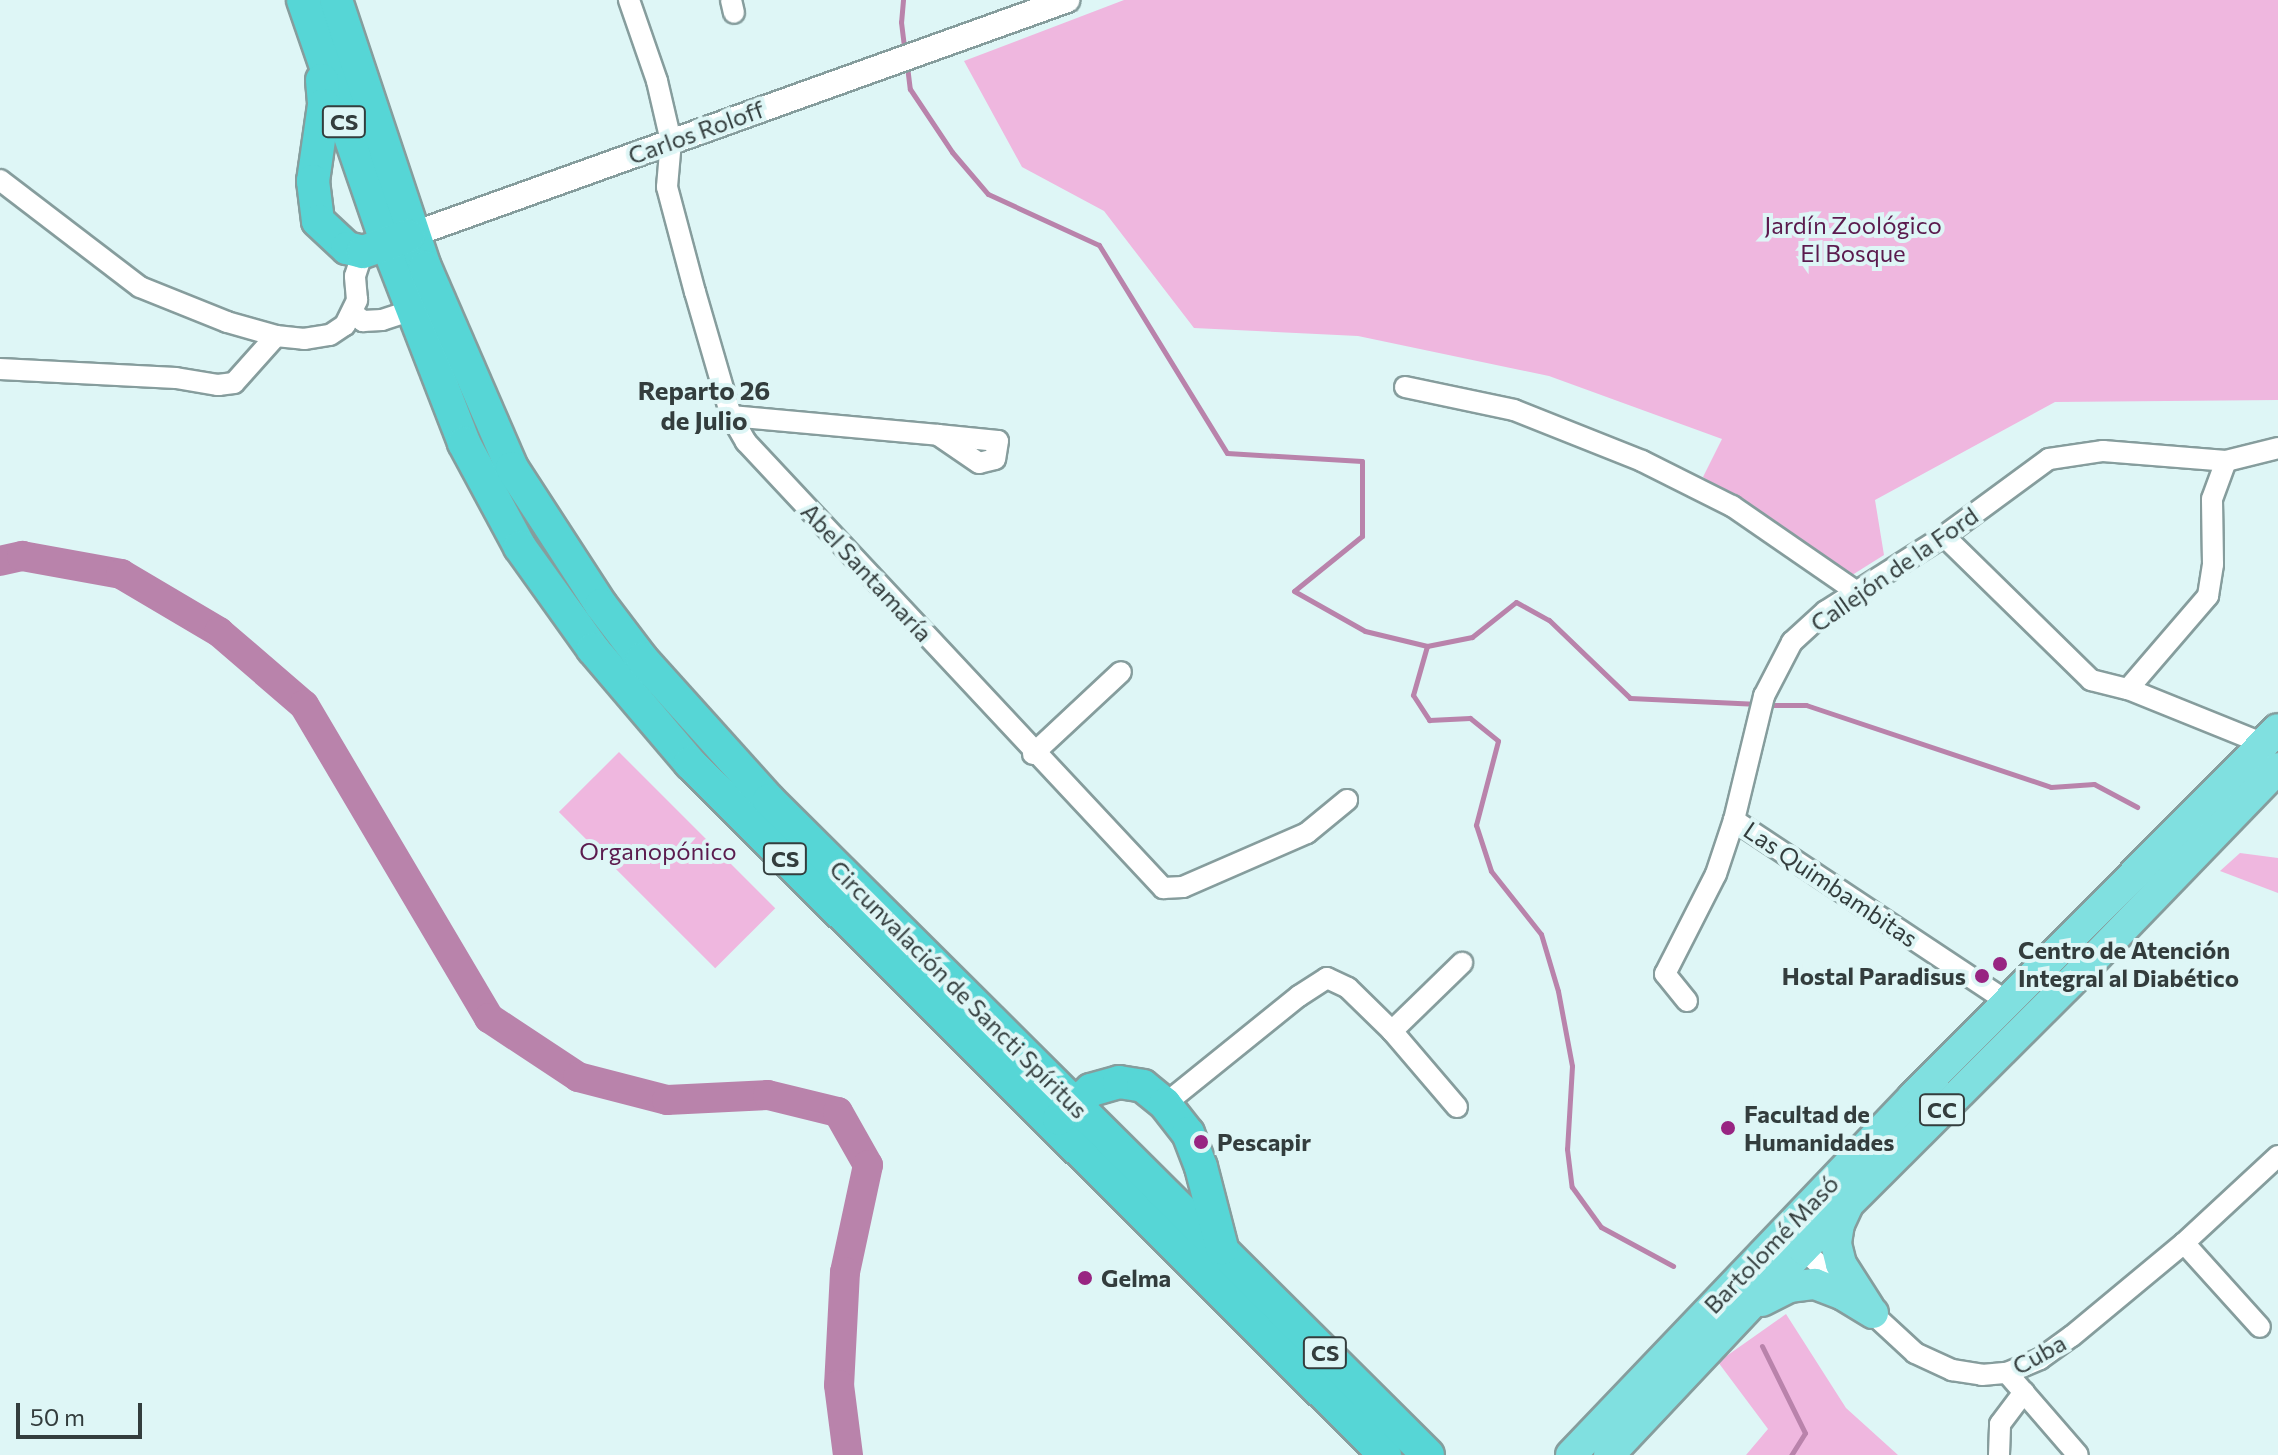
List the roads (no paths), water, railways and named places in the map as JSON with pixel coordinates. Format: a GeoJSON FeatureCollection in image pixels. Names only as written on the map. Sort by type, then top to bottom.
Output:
{"type":"FeatureCollection","features":[{"type":"Feature","properties":{"kind":"highway","name":"Circunvalación de Sancti Spíritus"},"geometry":{"type":"LineString","coordinates":[[303,0],[388,243],[464,443],[520,547],[593,649],[690,763],[1063,1115],[1222,1251],[1428,1455]]}},
{"type":"Feature","properties":{"kind":"highway","name":"Circunvalación de Sancti Spíritus"},"geometry":{"type":"LineString","coordinates":[[336,0],[388,243],[512,468],[614,623],[642,659],[769,800],[1311,1382],[1385,1455]]}},
{"type":"Feature","properties":{"kind":"highway"},"geometry":{"type":"LineString","coordinates":[[320,53],[324,105],[313,181],[318,221],[347,248],[388,243]]}},
{"type":"Feature","properties":{"kind":"highway"},"geometry":{"type":"LineString","coordinates":[[1063,1115],[1091,1090],[1119,1082],[1143,1086],[1165,1104],[1188,1133],[1201,1167],[1222,1251]]}},
{"type":"Feature","properties":{"kind":"highway"},"geometry":{"type":"LineString","coordinates":[[1311,1382],[1323,1352]]}},
{"type":"Feature","properties":{"kind":"main road","name":"Bartolomé Masó"},"geometry":{"type":"LineString","coordinates":[[1571,1455],[1793,1240],[2008,1002],[2273,747]]}},
{"type":"Feature","properties":{"kind":"main road","name":"Bartolomé Masó"},"geometry":{"type":"LineString","coordinates":[[1609,1455],[1737,1318],[1793,1240],[1849,1202],[2085,968],[2273,747]]}},
{"type":"Feature","properties":{"kind":"main road"},"geometry":{"type":"LineString","coordinates":[[1849,1202],[1839,1224],[1836,1244],[1841,1264],[1873,1313]]}},
{"type":"Feature","properties":{"kind":"main road"},"geometry":{"type":"LineString","coordinates":[[1737,1318],[1789,1287],[1815,1284],[1843,1295],[1873,1313]]}},
{"type":"Feature","properties":{"kind":"street","name":"Abel Santamaría"},"geometry":{"type":"LineString","coordinates":[[629,0],[657,81],[671,141],[667,187],[731,416],[746,442],[1033,754],[1163,888],[1183,887],[1307,833],[1347,800]]}},
{"type":"Feature","properties":{"kind":"street","name":"Carlos Roloff"},"geometry":{"type":"LineString","coordinates":[[388,243],[1058,1]]}},
{"type":"Feature","properties":{"kind":"street"},"geometry":{"type":"LineString","coordinates":[[0,180],[140,287],[227,322],[276,336],[304,339],[330,335],[345,325],[357,300],[355,276],[388,243]]}},
{"type":"Feature","properties":{"kind":"street"},"geometry":{"type":"LineString","coordinates":[[353,313],[363,321],[382,320],[413,310]]}},
{"type":"Feature","properties":{"kind":"street"},"geometry":{"type":"LineString","coordinates":[[0,369],[226,384],[234,383],[276,336]]}},
{"type":"Feature","properties":{"kind":"street"},"geometry":{"type":"LineString","coordinates":[[1405,387],[1514,410],[1642,461],[1732,506],[1855,591]]}},
{"type":"Feature","properties":{"kind":"street"},"geometry":{"type":"LineString","coordinates":[[731,416],[938,435]]}},
{"type":"Feature","properties":{"kind":"street","name":"Callejón de la Ford"},"geometry":{"type":"LineString","coordinates":[[1687,1001],[1665,974],[1716,874],[1734,820],[1764,696],[1792,642],[1855,591],[1944,536],[2049,459],[2103,451],[2226,461],[2278,448]]}},
{"type":"Feature","properties":{"kind":"street"},"geometry":{"type":"LineString","coordinates":[[2128,689],[2208,596],[2213,564],[2212,499],[2226,461]]}},
{"type":"Feature","properties":{"kind":"street"},"geometry":{"type":"LineString","coordinates":[[1944,536],[2091,680],[2128,689],[2273,747]]}},
{"type":"Feature","properties":{"kind":"street"},"geometry":{"type":"LineString","coordinates":[[1033,754],[1121,672]]}},
{"type":"Feature","properties":{"kind":"street","name":"Las Quimbambitas"},"geometry":{"type":"LineString","coordinates":[[1734,820],[2008,1002]]}},
{"type":"Feature","properties":{"kind":"street"},"geometry":{"type":"LineString","coordinates":[[1392,1031],[1462,963]]}},
{"type":"Feature","properties":{"kind":"street"},"geometry":{"type":"LineString","coordinates":[[1165,1104],[1299,996],[1327,978],[1348,988],[1392,1031],[1457,1107]]}},
{"type":"Feature","properties":{"kind":"street","name":"Cuba"},"geometry":{"type":"LineString","coordinates":[[1793,1240],[1915,1353],[1952,1370],[1982,1375],[2007,1373],[2040,1359],[2072,1336],[2184,1243],[2278,1156]]}},
{"type":"Feature","properties":{"kind":"street"},"geometry":{"type":"LineString","coordinates":[[2184,1243],[2260,1327]]}},
{"type":"Feature","properties":{"kind":"street"},"geometry":{"type":"LineString","coordinates":[[2007,1373],[2078,1455]]}},
{"type":"Feature","properties":{"kind":"street"},"geometry":{"type":"LineString","coordinates":[[1999,1455],[2000,1424],[2024,1392]]}},
{"type":"Feature","properties":{"kind":"waterway"},"geometry":{"type":"LineString","coordinates":[[903,0],[901,22],[905,53]]}},
{"type":"Feature","properties":{"kind":"waterway"},"geometry":{"type":"LineString","coordinates":[[907,66],[910,89],[952,152],[988,194],[1099,245],[1227,453],[1362,461],[1362,536],[1294,591],[1365,631],[1427,646],[1413,695],[1429,720],[1470,718],[1498,741],[1476,825],[1491,871],[1541,934],[1558,991],[1572,1066],[1567,1149],[1572,1187],[1601,1227],[1673,1266]]}},
{"type":"Feature","properties":{"kind":"waterway"},"geometry":{"type":"LineString","coordinates":[[0,561],[22,556],[121,574],[219,632],[304,705],[489,1018],[578,1077],[667,1100],[768,1095],[838,1112],[868,1165],[845,1272],[839,1385],[848,1455]]}},
{"type":"Feature","properties":{"kind":"waterway"},"geometry":{"type":"LineString","coordinates":[[1427,646],[1472,637],[1516,602],[1549,620],[1630,698],[1759,704]]}},
{"type":"Feature","properties":{"kind":"waterway"},"geometry":{"type":"LineString","coordinates":[[1769,705],[1806,705],[2051,787],[2094,784],[2137,807]]}},
{"type":"Feature","properties":{"kind":"waterway"},"geometry":{"type":"LineString","coordinates":[[1762,1346],[1805,1433],[1791,1455]]}},
{"type":"Feature","properties":{"kind":"place","name":"Centro de Atención Integral al Diabético"},"geometry":{"type":"Point","coordinates":[2000,964]}},
{"type":"Feature","properties":{"kind":"place","name":"Hostal Paradisus"},"geometry":{"type":"Point","coordinates":[1982,976]}},
{"type":"Feature","properties":{"kind":"place","name":"Facultad de Humanidades"},"geometry":{"type":"Point","coordinates":[1728,1128]}},
{"type":"Feature","properties":{"kind":"place","name":"Pescapir"},"geometry":{"type":"Point","coordinates":[1201,1142]}},
{"type":"Feature","properties":{"kind":"place","name":"Gelma"},"geometry":{"type":"Point","coordinates":[1085,1278]}},
{"type":"Feature","properties":{"kind":"district","name":"Reparto 26 de Julio"},"geometry":{"type":"Point","coordinates":[704,405]}},
{"type":"Feature","properties":{"kind":"park label","name":"Jardín Zoológico El Bosque"},"geometry":{"type":"Point","coordinates":[1853,239]}},
{"type":"Feature","properties":{"kind":"park label","name":"Organopónico"},"geometry":{"type":"Point","coordinates":[658,851]}}]}
